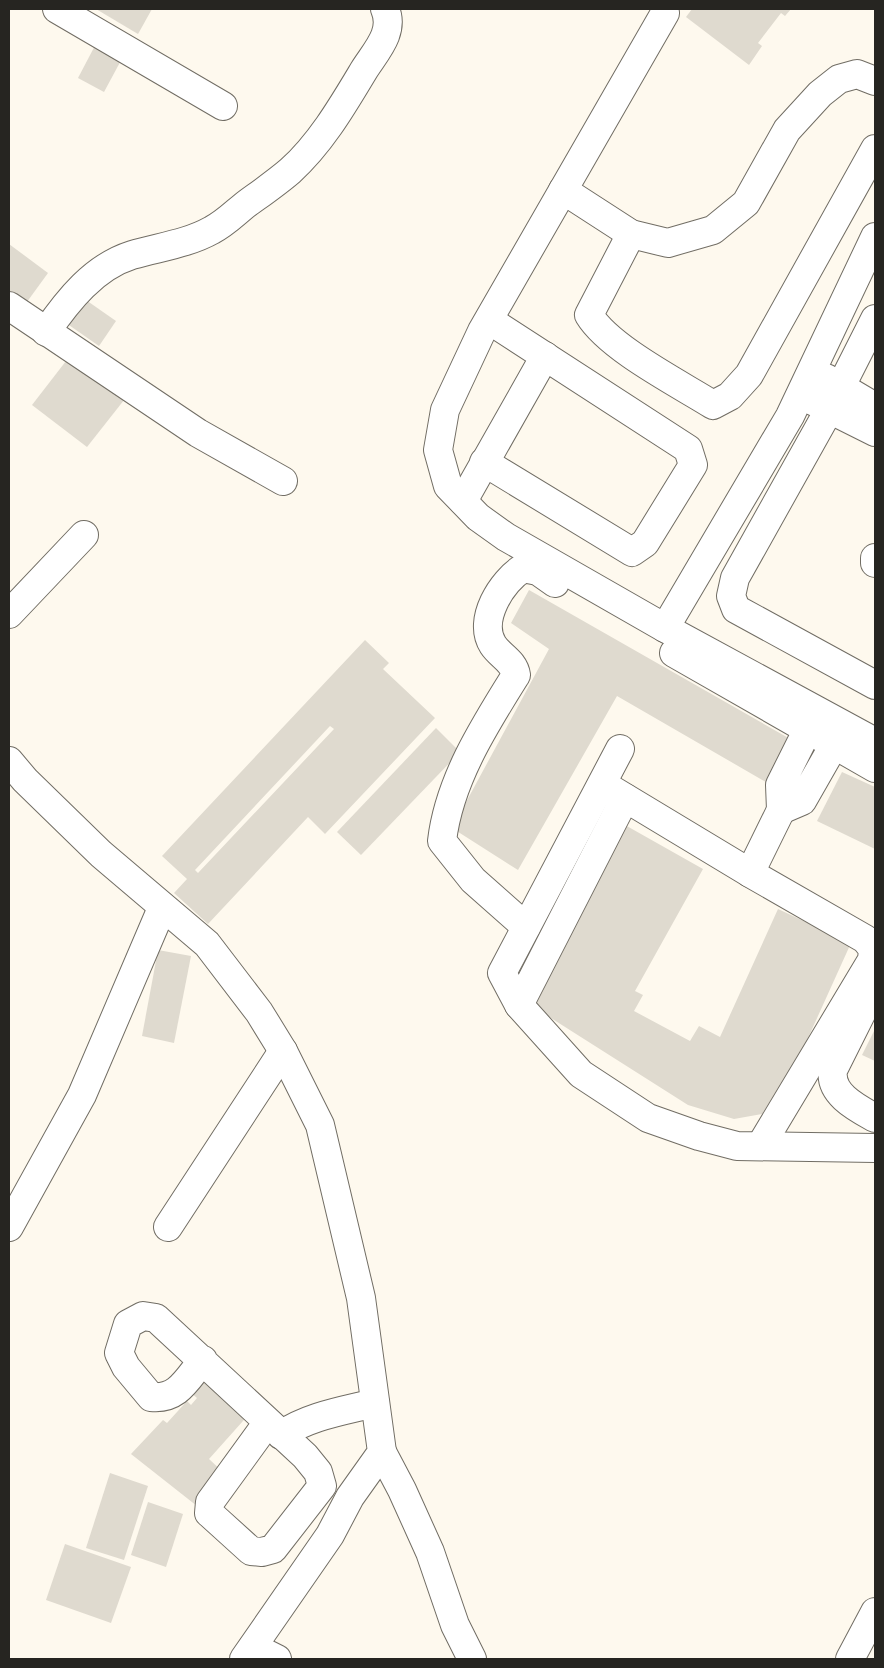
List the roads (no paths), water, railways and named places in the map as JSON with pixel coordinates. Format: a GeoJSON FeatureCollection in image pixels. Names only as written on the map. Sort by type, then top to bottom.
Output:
{"type":"FeatureCollection","features":[{"type":"Feature","properties":{"kind":"street"},"geometry":{"type":"LineString","coordinates":[[57,9],[224,106]]}},
{"type":"Feature","properties":{"kind":"street"},"geometry":{"type":"LineString","coordinates":[[46,332],[68,300],[98,272],[131,256],[176,245],[212,230],[291,170],[310,150],[346,101],[383,42],[388,26],[385,9]]}},
{"type":"Feature","properties":{"kind":"street"},"geometry":{"type":"LineString","coordinates":[[665,13],[489,320],[445,410],[438,450],[448,486],[478,517],[506,537],[664,628],[813,721]]}},
{"type":"Feature","properties":{"kind":"street"},"geometry":{"type":"LineString","coordinates":[[563,190],[631,234],[668,243],[713,230],[746,203],[788,130],[820,94],[839,79],[857,74],[875,81]]}},
{"type":"Feature","properties":{"kind":"street"},"geometry":{"type":"LineString","coordinates":[[631,234],[589,315],[595,326],[610,340],[713,405],[730,396],[749,375],[875,149]]}},
{"type":"Feature","properties":{"kind":"street"},"geometry":{"type":"LineString","coordinates":[[664,628],[790,416],[875,237]]}},
{"type":"Feature","properties":{"kind":"street"},"geometry":{"type":"LineString","coordinates":[[9,306],[198,432],[283,481]]}},
{"type":"Feature","properties":{"kind":"street"},"geometry":{"type":"LineString","coordinates":[[875,319],[829,410],[735,578],[730,596],[736,609],[875,685]]}},
{"type":"Feature","properties":{"kind":"street"},"geometry":{"type":"LineString","coordinates":[[484,462],[632,552],[645,543],[693,465],[688,449],[489,320]]}},
{"type":"Feature","properties":{"kind":"street"},"geometry":{"type":"LineString","coordinates":[[463,501],[545,356]]}},
{"type":"Feature","properties":{"kind":"street"},"geometry":{"type":"LineString","coordinates":[[806,382],[841,386],[875,407]]}},
{"type":"Feature","properties":{"kind":"street"},"geometry":{"type":"LineString","coordinates":[[806,382],[829,410],[875,432]]}},
{"type":"Feature","properties":{"kind":"street"},"geometry":{"type":"LineString","coordinates":[[9,614],[84,535]]}},
{"type":"Feature","properties":{"kind":"street"},"geometry":{"type":"LineString","coordinates":[[875,558],[875,563]]}},
{"type":"Feature","properties":{"kind":"street"},"geometry":{"type":"LineString","coordinates":[[526,927],[473,880],[442,841],[445,815],[466,764],[516,675],[515,668],[493,646],[488,626],[490,611],[514,574],[523,568],[538,571],[839,735],[875,768]]}},
{"type":"Feature","properties":{"kind":"street"},"geometry":{"type":"LineString","coordinates":[[750,873],[781,810],[780,785],[813,721]]}},
{"type":"Feature","properties":{"kind":"street"},"geometry":{"type":"LineString","coordinates":[[839,735],[875,742]]}},
{"type":"Feature","properties":{"kind":"street"},"geometry":{"type":"LineString","coordinates":[[781,810],[802,801],[839,735]]}},
{"type":"Feature","properties":{"kind":"street"},"geometry":{"type":"LineString","coordinates":[[620,749],[502,973],[519,1005],[581,1074],[648,1118],[699,1136],[737,1146],[875,1148]]}},
{"type":"Feature","properties":{"kind":"street"},"geometry":{"type":"LineString","coordinates":[[9,761],[101,854],[162,908],[207,944],[259,1012],[283,1052],[320,1125],[361,1298],[382,1452],[430,1552],[455,1626],[472,1659]]}},
{"type":"Feature","properties":{"kind":"street"},"geometry":{"type":"LineString","coordinates":[[602,783],[865,940],[873,949],[872,960],[761,1145]]}},
{"type":"Feature","properties":{"kind":"street"},"geometry":{"type":"LineString","coordinates":[[519,1005],[626,798]]}},
{"type":"Feature","properties":{"kind":"street"},"geometry":{"type":"LineString","coordinates":[[9,1228],[82,1095],[162,908]]}},
{"type":"Feature","properties":{"kind":"street"},"geometry":{"type":"LineString","coordinates":[[875,985],[834,1070],[832,1079],[837,1089],[847,1100],[875,1118]]}},
{"type":"Feature","properties":{"kind":"street"},"geometry":{"type":"LineString","coordinates":[[168,1227],[283,1052]]}},
{"type":"Feature","properties":{"kind":"street"},"geometry":{"type":"LineString","coordinates":[[203,1360],[274,1429],[375,1403]]}},
{"type":"Feature","properties":{"kind":"street"},"geometry":{"type":"LineString","coordinates":[[265,1657],[350,1497],[382,1452]]}},
{"type":"Feature","properties":{"kind":"street"},"geometry":{"type":"LineString","coordinates":[[850,1659],[875,1612]]}}]}
